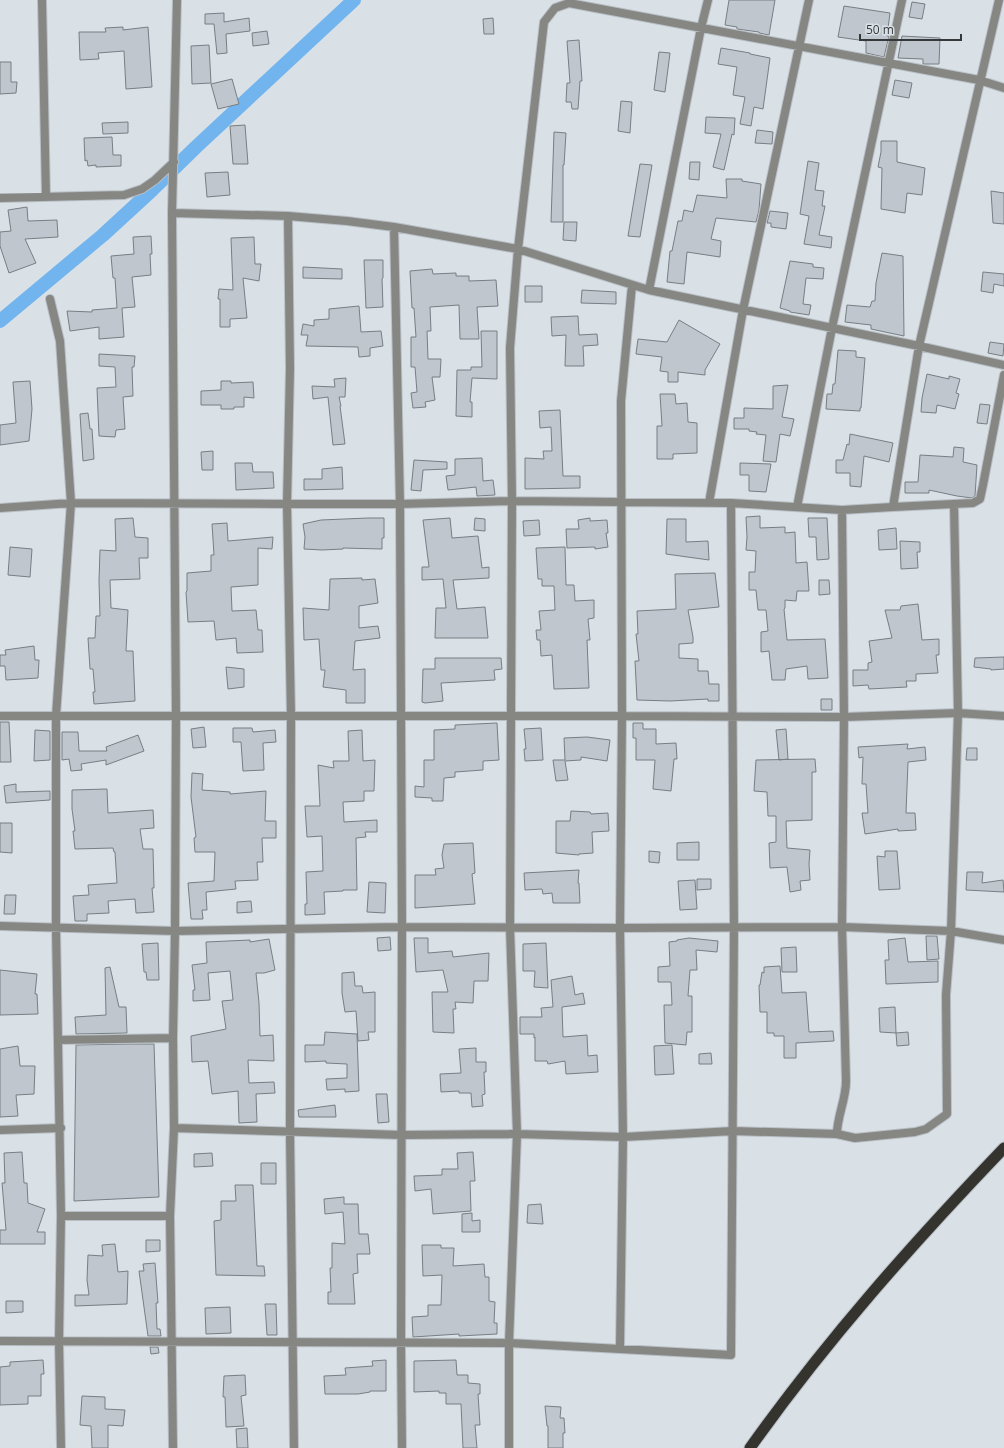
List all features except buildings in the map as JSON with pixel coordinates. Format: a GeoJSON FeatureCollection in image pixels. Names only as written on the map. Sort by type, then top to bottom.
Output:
{"type":"FeatureCollection","features":[{"type":"Feature","properties":{"kind":"highway"},"geometry":{"type":"LineString","coordinates":[[750,1448],[779,1406],[869,1294],[964,1189],[1004,1148]]}},
{"type":"Feature","properties":{"kind":"street"},"geometry":{"type":"LineString","coordinates":[[42,0],[46,197]]}},
{"type":"Feature","properties":{"kind":"street"},"geometry":{"type":"LineString","coordinates":[[173,1448],[170,1216],[174,1128],[173,1038],[176,715],[172,213],[177,0]]}},
{"type":"Feature","properties":{"kind":"street"},"geometry":{"type":"LineString","coordinates":[[649,290],[708,0]]}},
{"type":"Feature","properties":{"kind":"street"},"geometry":{"type":"LineString","coordinates":[[710,502],[743,310],[809,0]]}},
{"type":"Feature","properties":{"kind":"street"},"geometry":{"type":"LineString","coordinates":[[798,507],[832,328],[902,0]]}},
{"type":"Feature","properties":{"kind":"street"},"geometry":{"type":"LineString","coordinates":[[892,507],[919,346],[979,80],[999,0]]}},
{"type":"Feature","properties":{"kind":"street"},"geometry":{"type":"LineString","coordinates":[[509,1448],[509,1343],[517,1134],[510,928],[512,501],[510,348],[518,249],[544,22],[555,8],[569,3],[979,80],[1004,88]]}},
{"type":"Feature","properties":{"kind":"street"},"geometry":{"type":"LineString","coordinates":[[0,198],[124,195],[142,189],[155,180],[174,163]]}},
{"type":"Feature","properties":{"kind":"street"},"geometry":{"type":"LineString","coordinates":[[172,213],[288,216],[394,227],[518,249],[649,290],[1004,365]]}},
{"type":"Feature","properties":{"kind":"street"},"geometry":{"type":"LineString","coordinates":[[288,216],[290,368],[287,504],[291,716],[290,1132],[294,1448]]}},
{"type":"Feature","properties":{"kind":"street"},"geometry":{"type":"LineString","coordinates":[[394,227],[400,504],[402,1448]]}},
{"type":"Feature","properties":{"kind":"street"},"geometry":{"type":"LineString","coordinates":[[620,1348],[623,1137],[620,928],[622,716],[621,401],[632,285]]}},
{"type":"Feature","properties":{"kind":"street"},"geometry":{"type":"LineString","coordinates":[[50,299],[60,342],[71,503],[56,716],[56,928],[61,1128],[59,1341],[61,1448]]}},
{"type":"Feature","properties":{"kind":"street"},"geometry":{"type":"LineString","coordinates":[[0,508],[71,503],[400,504],[512,501],[710,502],[842,510],[973,503],[980,499],[1004,375]]}},
{"type":"Feature","properties":{"kind":"street"},"geometry":{"type":"LineString","coordinates":[[0,1341],[509,1343],[731,1355],[734,928],[731,503]]}},
{"type":"Feature","properties":{"kind":"street"},"geometry":{"type":"LineString","coordinates":[[174,1128],[402,1135],[517,1134],[623,1137],[732,1131],[837,1134],[855,1138],[915,1132],[926,1129],[947,1114],[946,996],[951,931],[958,713],[954,504]]}},
{"type":"Feature","properties":{"kind":"street"},"geometry":{"type":"LineString","coordinates":[[837,1134],[837,1122],[846,1092],[842,927],[844,717],[842,510]]}},
{"type":"Feature","properties":{"kind":"street"},"geometry":{"type":"LineString","coordinates":[[0,716],[176,715],[844,717],[958,713],[1004,716]]}},
{"type":"Feature","properties":{"kind":"street"},"geometry":{"type":"LineString","coordinates":[[0,926],[175,931],[402,927],[842,927],[951,931],[1004,940]]}},
{"type":"Feature","properties":{"kind":"street"},"geometry":{"type":"LineString","coordinates":[[58,1040],[173,1038]]}},
{"type":"Feature","properties":{"kind":"street"},"geometry":{"type":"LineString","coordinates":[[0,1130],[61,1128]]}},
{"type":"Feature","properties":{"kind":"street"},"geometry":{"type":"LineString","coordinates":[[61,1216],[170,1216]]}},
{"type":"Feature","properties":{"kind":"waterway"},"geometry":{"type":"LineString","coordinates":[[0,321],[103,235],[354,0]]}}]}
